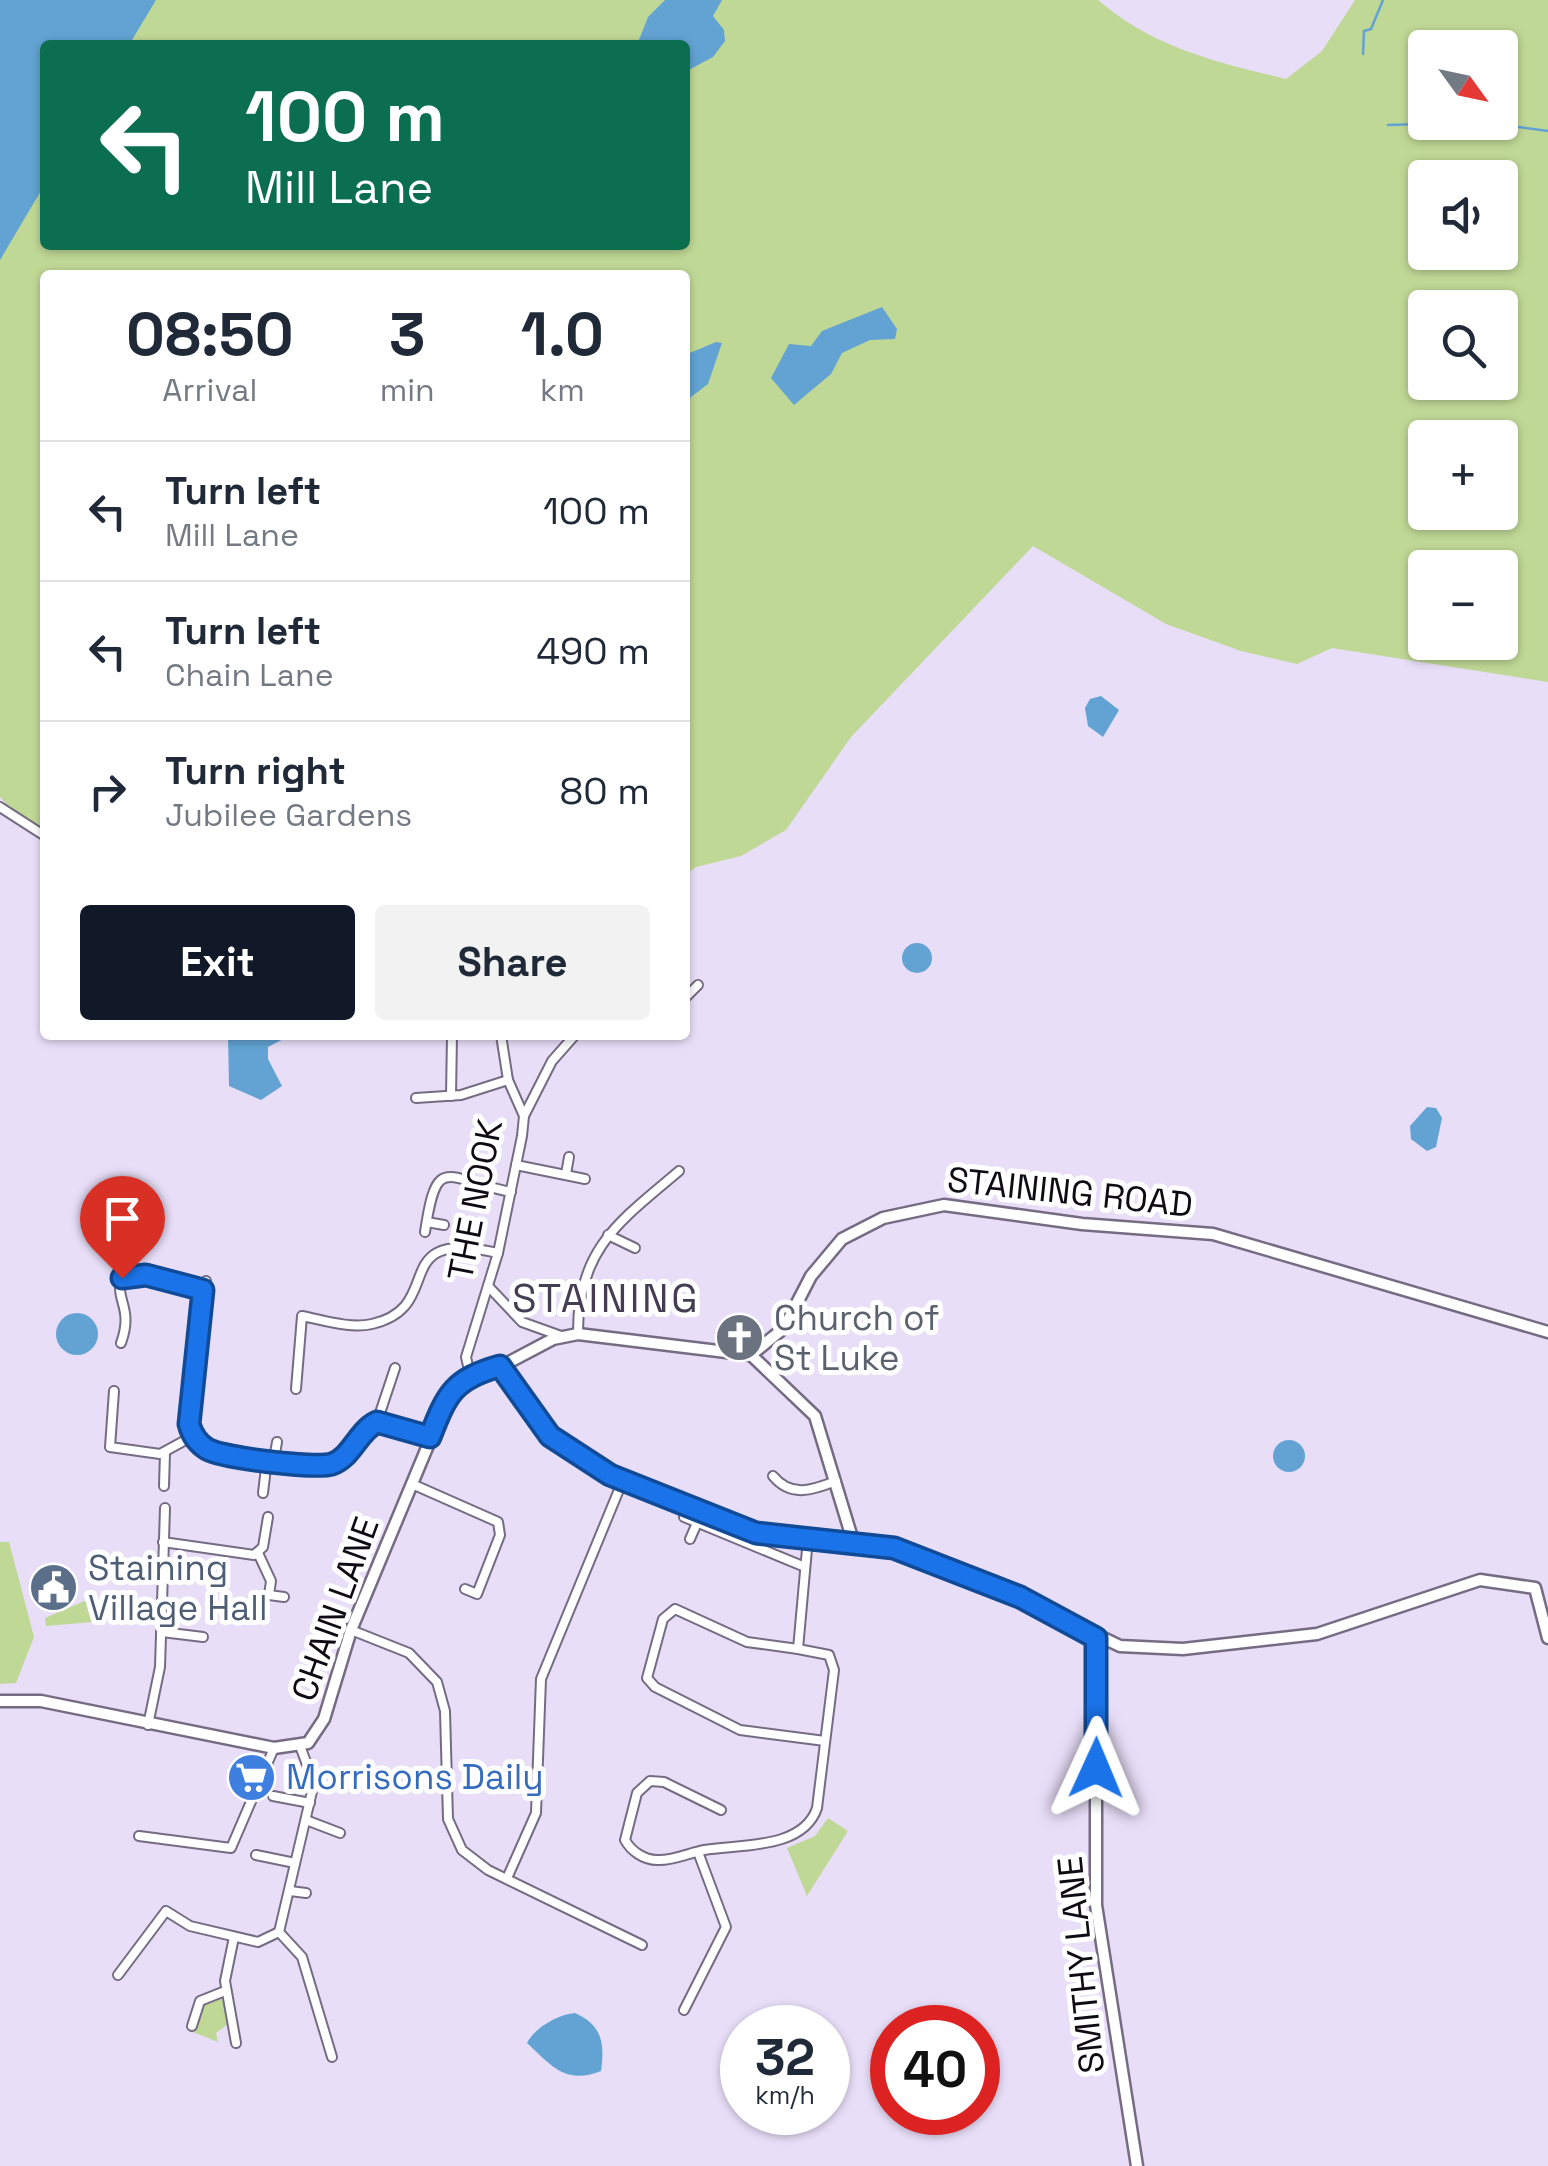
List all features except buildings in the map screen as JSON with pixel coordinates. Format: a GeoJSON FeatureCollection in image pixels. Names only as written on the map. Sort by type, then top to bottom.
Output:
{"type":"FeatureCollection","features":[{"type":"Feature","properties":{"kind":"street"},"geometry":{"type":"LineString","coordinates":[[0,807],[40,833]]}},
{"type":"Feature","properties":{"kind":"street"},"geometry":{"type":"LineString","coordinates":[[690,993],[698,986]]}},
{"type":"Feature","properties":{"kind":"street"},"geometry":{"type":"LineString","coordinates":[[451,1096],[452,1040]]}},
{"type":"Feature","properties":{"kind":"street","name":"THE NOOK"},"geometry":{"type":"LineString","coordinates":[[470,1375],[466,1357],[498,1253],[524,1116],[508,1080],[501,1040]]}},
{"type":"Feature","properties":{"kind":"street"},"geometry":{"type":"LineString","coordinates":[[524,1116],[552,1061],[571,1040]]}},
{"type":"Feature","properties":{"kind":"street"},"geometry":{"type":"LineString","coordinates":[[416,1098],[451,1096],[508,1080]]}},
{"type":"Feature","properties":{"kind":"street"},"geometry":{"type":"LineString","coordinates":[[566,1174],[570,1157]]}},
{"type":"Feature","properties":{"kind":"street"},"geometry":{"type":"LineString","coordinates":[[516,1165],[585,1179]]}},
{"type":"Feature","properties":{"kind":"street"},"geometry":{"type":"LineString","coordinates":[[578,1334],[585,1274],[608,1235],[679,1171]]}},
{"type":"Feature","properties":{"kind":"street"},"geometry":{"type":"LineString","coordinates":[[444,1225],[426,1227],[433,1185],[440,1178],[511,1192]]}},
{"type":"Feature","properties":{"kind":"street","name":"STAINING ROAD"},"geometry":{"type":"LineString","coordinates":[[751,1355],[784,1328],[811,1276],[842,1239],[898,1214],[944,1205],[1082,1224],[1213,1234],[1548,1332]]}},
{"type":"Feature","properties":{"kind":"street"},"geometry":{"type":"LineString","coordinates":[[608,1235],[635,1248]]}},
{"type":"Feature","properties":{"kind":"street"},"geometry":{"type":"LineString","coordinates":[[302,1316],[357,1325],[379,1322],[409,1301],[424,1262],[439,1249],[460,1245],[498,1253]]}},
{"type":"Feature","properties":{"kind":"street"},"geometry":{"type":"LineString","coordinates":[[121,1343],[129,1314],[119,1286],[122,1278],[146,1275],[204,1286],[198,1370],[189,1417],[193,1436],[217,1453],[271,1459],[335,1462],[377,1422],[394,1368]]}},
{"type":"Feature","properties":{"kind":"street"},"geometry":{"type":"LineString","coordinates":[[488,1286],[522,1322],[562,1336]]}},
{"type":"Feature","properties":{"kind":"street"},"geometry":{"type":"LineString","coordinates":[[296,1389],[303,1304]]}},
{"type":"Feature","properties":{"kind":"street"},"geometry":{"type":"LineString","coordinates":[[470,1375],[500,1366],[562,1336],[578,1334],[628,1336],[708,1353],[751,1355],[759,1367],[810,1410],[852,1540]]}},
{"type":"Feature","properties":{"kind":"street"},"geometry":{"type":"LineString","coordinates":[[500,1366],[550,1436],[586,1463],[623,1480],[756,1533],[852,1540],[894,1548],[982,1580],[1096,1638],[1142,1650],[1258,1642],[1350,1625],[1466,1582],[1494,1579],[1534,1588],[1548,1583]]}},
{"type":"Feature","properties":{"kind":"street","name":"CHAIN LANE"},"geometry":{"type":"LineString","coordinates":[[0,1700],[28,1699],[106,1712],[274,1748],[300,1746],[320,1728],[351,1630],[449,1395],[470,1375]]}},
{"type":"Feature","properties":{"kind":"street"},"geometry":{"type":"LineString","coordinates":[[389,1381],[400,1385]]}},
{"type":"Feature","properties":{"kind":"street"},"geometry":{"type":"LineString","coordinates":[[114,1391],[110,1447],[165,1453],[193,1436]]}},
{"type":"Feature","properties":{"kind":"street"},"geometry":{"type":"LineString","coordinates":[[377,1422],[430,1437]]}},
{"type":"Feature","properties":{"kind":"street"},"geometry":{"type":"LineString","coordinates":[[263,1493],[277,1442]]}},
{"type":"Feature","properties":{"kind":"street"},"geometry":{"type":"LineString","coordinates":[[164,1486],[165,1453]]}},
{"type":"Feature","properties":{"kind":"street"},"geometry":{"type":"LineString","coordinates":[[773,1476],[782,1486],[800,1491],[836,1482]]}},
{"type":"Feature","properties":{"kind":"street"},"geometry":{"type":"LineString","coordinates":[[508,1876],[536,1813],[541,1680],[623,1480]]}},
{"type":"Feature","properties":{"kind":"street"},"geometry":{"type":"LineString","coordinates":[[412,1484],[498,1522],[500,1535],[477,1594],[465,1589]]}},
{"type":"Feature","properties":{"kind":"street"},"geometry":{"type":"LineString","coordinates":[[148,1724],[162,1632],[164,1508]]}},
{"type":"Feature","properties":{"kind":"street"},"geometry":{"type":"LineString","coordinates":[[163,1542],[250,1555],[264,1543],[268,1517]]}},
{"type":"Feature","properties":{"kind":"street"},"geometry":{"type":"LineString","coordinates":[[684,1517],[806,1567]]}},
{"type":"Feature","properties":{"kind":"street"},"geometry":{"type":"LineString","coordinates":[[690,1539],[697,1523]]}},
{"type":"Feature","properties":{"kind":"street"},"geometry":{"type":"LineString","coordinates":[[798,1649],[808,1538]]}},
{"type":"Feature","properties":{"kind":"street"},"geometry":{"type":"LineString","coordinates":[[258,1552],[271,1581],[269,1595],[284,1597]]}},
{"type":"Feature","properties":{"kind":"street"},"geometry":{"type":"LineString","coordinates":[[1534,1588],[1548,1638]]}},
{"type":"Feature","properties":{"kind":"street"},"geometry":{"type":"LineString","coordinates":[[721,1810],[664,1782],[650,1780],[637,1793],[624,1830],[630,1849],[651,1860],[746,1848],[804,1828],[817,1808],[825,1742],[834,1663],[824,1653],[747,1642],[675,1609],[663,1619],[647,1678],[654,1687],[740,1730],[825,1742]]}},
{"type":"Feature","properties":{"kind":"street"},"geometry":{"type":"LineString","coordinates":[[351,1630],[409,1653],[432,1673],[445,1711],[451,1830],[476,1864],[508,1876],[594,1925],[642,1945]]}},
{"type":"Feature","properties":{"kind":"street"},"geometry":{"type":"LineString","coordinates":[[162,1632],[204,1637]]}},
{"type":"Feature","properties":{"kind":"street","name":"SMITHY LANE"},"geometry":{"type":"LineString","coordinates":[[1096,1638],[1096,1905],[1137,2166]]}},
{"type":"Feature","properties":{"kind":"street"},"geometry":{"type":"LineString","coordinates":[[118,1975],[170,1908],[185,1924],[234,1937],[266,1942],[279,1932],[314,1784],[300,1746]]}},
{"type":"Feature","properties":{"kind":"street"},"geometry":{"type":"LineString","coordinates":[[139,1836],[231,1848],[274,1748]]}},
{"type":"Feature","properties":{"kind":"street"},"geometry":{"type":"LineString","coordinates":[[273,1796],[310,1803]]}},
{"type":"Feature","properties":{"kind":"street"},"geometry":{"type":"LineString","coordinates":[[703,1818],[710,1805]]}},
{"type":"Feature","properties":{"kind":"street"},"geometry":{"type":"LineString","coordinates":[[306,1820],[340,1832]]}},
{"type":"Feature","properties":{"kind":"street"},"geometry":{"type":"LineString","coordinates":[[684,2010],[726,1927],[698,1852]]}},
{"type":"Feature","properties":{"kind":"street"},"geometry":{"type":"LineString","coordinates":[[256,1854],[296,1863]]}},
{"type":"Feature","properties":{"kind":"street"},"geometry":{"type":"LineString","coordinates":[[290,1890],[306,1893]]}},
{"type":"Feature","properties":{"kind":"street"},"geometry":{"type":"LineString","coordinates":[[279,1932],[299,1950],[332,2057]]}},
{"type":"Feature","properties":{"kind":"street"},"geometry":{"type":"LineString","coordinates":[[234,1937],[225,1991],[236,2043]]}},
{"type":"Feature","properties":{"kind":"street"},"geometry":{"type":"LineString","coordinates":[[312,1991],[325,1988]]}},
{"type":"Feature","properties":{"kind":"street"},"geometry":{"type":"LineString","coordinates":[[192,2026],[200,2001],[225,1991]]}},
{"type":"Feature","properties":{"kind":"street"},"geometry":{"type":"LineString","coordinates":[[691,1997],[704,2004]]}},
{"type":"Feature","properties":{"kind":"street"},"geometry":{"type":"LineString","coordinates":[[219,2036],[233,2032]]}},
{"type":"Feature","properties":{"kind":"green space"},"geometry":{"type":"Polygon","coordinates":[[[0,0],[1098,0],[1164,42],[1286,79],[1322,51],[1355,0],[1548,0],[1548,682],[1408,660],[1518,660],[1518,550],[1408,550],[1408,660],[1332,648],[1297,664],[1241,651],[1166,624],[1033,546],[851,737],[786,830],[741,856],[690,871],[690,270],[40,270],[40,827],[14,812],[0,797],[0,0]]]}},
{"type":"Feature","properties":{"kind":"green space"},"geometry":{"type":"Polygon","coordinates":[[[0,1542],[9,1542],[34,1637],[16,1683],[0,1684],[0,1542]]]}},
{"type":"Feature","properties":{"kind":"green space"},"geometry":{"type":"Polygon","coordinates":[[[87,1600],[93,1622],[46,1626],[45,1618],[87,1600]]]}},
{"type":"Feature","properties":{"kind":"green space"},"geometry":{"type":"Polygon","coordinates":[[[828,1818],[848,1831],[807,1896],[787,1848],[815,1836],[828,1818]]]}},
{"type":"Feature","properties":{"kind":"green space"},"geometry":{"type":"Polygon","coordinates":[[[223,1998],[228,2024],[216,2033],[218,2042],[193,2032],[204,2004],[223,1998]]]}},
{"type":"Feature","properties":{"kind":"water"},"geometry":{"type":"Polygon","coordinates":[[[0,0],[156,0],[132,40],[40,40],[40,192],[0,260],[0,0]]]}},
{"type":"Feature","properties":{"kind":"water"},"geometry":{"type":"Polygon","coordinates":[[[665,0],[722,0],[713,16],[724,30],[725,41],[713,57],[690,69],[690,40],[639,40],[648,17],[665,0]]]}},
{"type":"Feature","properties":{"kind":"water"},"geometry":{"type":"Polygon","coordinates":[[[882,307],[897,329],[895,339],[870,340],[842,353],[831,374],[794,405],[771,378],[789,344],[811,346],[822,331],[882,307]]]}},
{"type":"Feature","properties":{"kind":"water"},"geometry":{"type":"Polygon","coordinates":[[[722,343],[708,384],[690,399],[690,353],[722,343]]]}},
{"type":"Feature","properties":{"kind":"water"},"geometry":{"type":"Polygon","coordinates":[[[1101,696],[1119,710],[1103,737],[1088,726],[1085,708],[1090,699],[1101,696]]]}},
{"type":"Feature","properties":{"kind":"water"},"geometry":{"type":"Polygon","coordinates":[[[917,943],[928,947],[932,958],[928,969],[917,973],[906,969],[902,958],[906,947],[917,943]]]}},
{"type":"Feature","properties":{"kind":"water"},"geometry":{"type":"Polygon","coordinates":[[[228,1040],[281,1040],[268,1047],[268,1059],[282,1086],[261,1100],[229,1086],[228,1040]]]}},
{"type":"Feature","properties":{"kind":"water"},"geometry":{"type":"Polygon","coordinates":[[[1427,1107],[1436,1108],[1442,1118],[1436,1147],[1427,1151],[1411,1139],[1410,1126],[1427,1107]]]}},
{"type":"Feature","properties":{"kind":"water"},"geometry":{"type":"Polygon","coordinates":[[[77,1313],[92,1319],[98,1334],[92,1349],[77,1355],[62,1349],[56,1334],[62,1319],[77,1313]]]}},
{"type":"Feature","properties":{"kind":"water"},"geometry":{"type":"Polygon","coordinates":[[[1289,1440],[1300,1445],[1305,1456],[1300,1467],[1289,1472],[1278,1467],[1273,1456],[1278,1445],[1289,1440]]]}},
{"type":"Feature","properties":{"kind":"water"},"geometry":{"type":"Polygon","coordinates":[[[575,2013],[591,2023],[600,2036],[601,2071],[589,2075],[560,2071],[527,2043],[548,2023],[575,2013]]]}},
{"type":"Feature","properties":{"kind":"waterway"},"geometry":{"type":"LineString","coordinates":[[1363,54],[1364,31],[1371,29],[1383,0]]}},
{"type":"Feature","properties":{"kind":"waterway"},"geometry":{"type":"LineString","coordinates":[[1388,125],[1408,124]]}},
{"type":"Feature","properties":{"kind":"waterway"},"geometry":{"type":"LineString","coordinates":[[1518,127],[1548,131]]}},
{"type":"Feature","properties":{"kind":"place","name":"Church of St Luke"},"geometry":{"type":"Point","coordinates":[739,1338]}},
{"type":"Feature","properties":{"kind":"place","name":"Staining Village Hall"},"geometry":{"type":"Point","coordinates":[53,1588]}},
{"type":"Feature","properties":{"kind":"place","name":"Morrisons Daily"},"geometry":{"type":"Point","coordinates":[251,1777]}},
{"type":"Feature","properties":{"kind":"district","name":"STAINING"},"geometry":{"type":"Point","coordinates":[606,1298]}},
{"type":"Feature","properties":{"kind":"route"},"geometry":{"type":"LineString","coordinates":[[122,1278],[146,1275],[203,1290],[202,1334],[189,1424],[197,1441],[208,1450],[320,1465],[341,1459],[366,1428],[377,1422],[430,1437],[455,1386],[470,1375],[500,1366],[550,1436],[586,1463],[610,1475],[756,1533],[852,1540],[894,1548],[1038,1605],[1096,1638],[1096,1768]]}}]}
